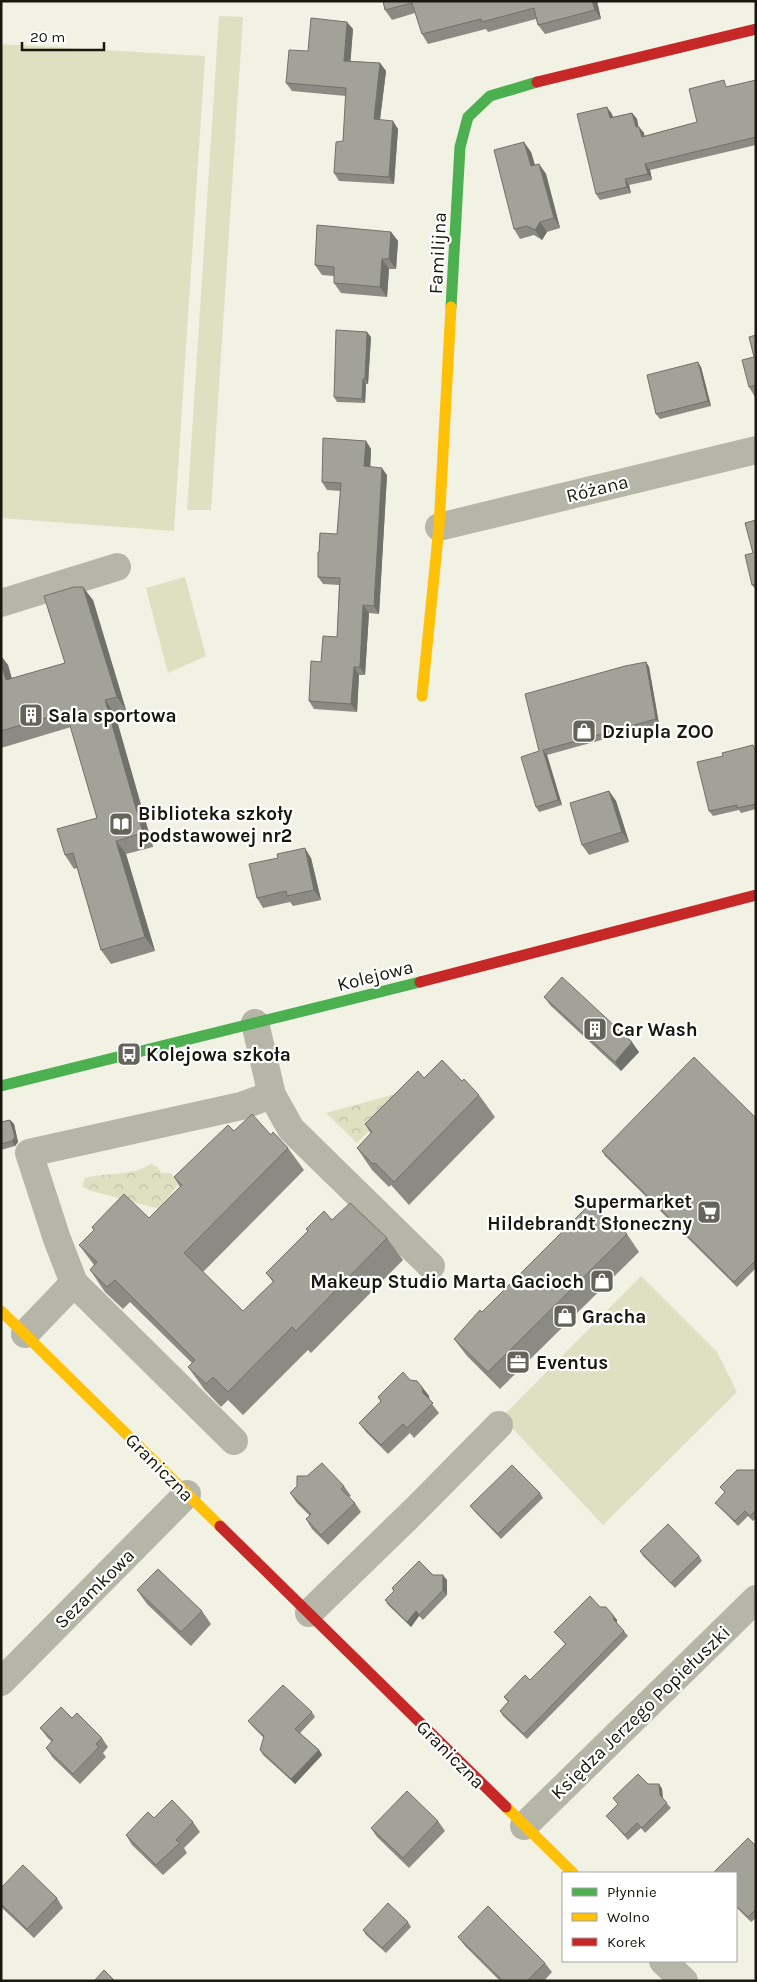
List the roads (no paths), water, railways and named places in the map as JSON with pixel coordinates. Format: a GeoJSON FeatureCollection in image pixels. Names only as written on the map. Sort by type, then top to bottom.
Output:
{"type":"FeatureCollection","features":[{"type":"Feature","properties":{"kind":"street","name":"Familijna"},"geometry":{"type":"LineString","coordinates":[[422,696],[439,527],[460,147],[468,117],[490,96],[521,86],[756,29]]}},
{"type":"Feature","properties":{"kind":"street","name":"Różana"},"geometry":{"type":"LineString","coordinates":[[439,527],[756,450]]}},
{"type":"Feature","properties":{"kind":"street"},"geometry":{"type":"LineString","coordinates":[[1,603],[117,567]]}},
{"type":"Feature","properties":{"kind":"street","name":"Kolejowa"},"geometry":{"type":"LineString","coordinates":[[1,1086],[435,978],[756,895]]}},
{"type":"Feature","properties":{"kind":"street"},"geometry":{"type":"LineString","coordinates":[[256,1022],[272,1095],[291,1129],[431,1266]]}},
{"type":"Feature","properties":{"kind":"street"},"geometry":{"type":"LineString","coordinates":[[234,1441],[74,1283],[57,1239],[29,1153],[241,1106],[272,1095]]}},
{"type":"Feature","properties":{"kind":"street"},"geometry":{"type":"LineString","coordinates":[[10,1318],[74,1283]]}},
{"type":"Feature","properties":{"kind":"street","name":"Graniczna"},"geometry":{"type":"LineString","coordinates":[[10,1318],[524,1826],[573,1872]]}},
{"type":"Feature","properties":{"kind":"street"},"geometry":{"type":"LineString","coordinates":[[309,1613],[499,1425]]}},
{"type":"Feature","properties":{"kind":"street","name":"Sezamkowa"},"geometry":{"type":"LineString","coordinates":[[1,1682],[187,1494]]}},
{"type":"Feature","properties":{"kind":"street","name":"Księdza Jerzego Popiełuszki"},"geometry":{"type":"LineString","coordinates":[[524,1826],[756,1599]]}},
{"type":"Feature","properties":{"kind":"street"},"geometry":{"type":"LineString","coordinates":[[664,1962],[684,1981]]}},
{"type":"Feature","properties":{"kind":"place","name":"Sala sportowa"},"geometry":{"type":"Point","coordinates":[31,715]}},
{"type":"Feature","properties":{"kind":"place","name":"Dziupla ZOO"},"geometry":{"type":"Point","coordinates":[584,731]}},
{"type":"Feature","properties":{"kind":"place","name":"Biblioteka szkoły podstawowej nr2"},"geometry":{"type":"Point","coordinates":[121,824]}},
{"type":"Feature","properties":{"kind":"place","name":"Car Wash"},"geometry":{"type":"Point","coordinates":[595,1029]}},
{"type":"Feature","properties":{"kind":"place","name":"Kolejowa szkoła"},"geometry":{"type":"Point","coordinates":[129,1054]}},
{"type":"Feature","properties":{"kind":"place","name":"Supermarket Hildebrandt Słoneczny"},"geometry":{"type":"Point","coordinates":[709,1212]}},
{"type":"Feature","properties":{"kind":"place","name":"Makeup Studio Marta Gacioch"},"geometry":{"type":"Point","coordinates":[602,1281]}},
{"type":"Feature","properties":{"kind":"place","name":"Gracha"},"geometry":{"type":"Point","coordinates":[565,1316]}},
{"type":"Feature","properties":{"kind":"place","name":"Eventus"},"geometry":{"type":"Point","coordinates":[518,1362]}}]}
